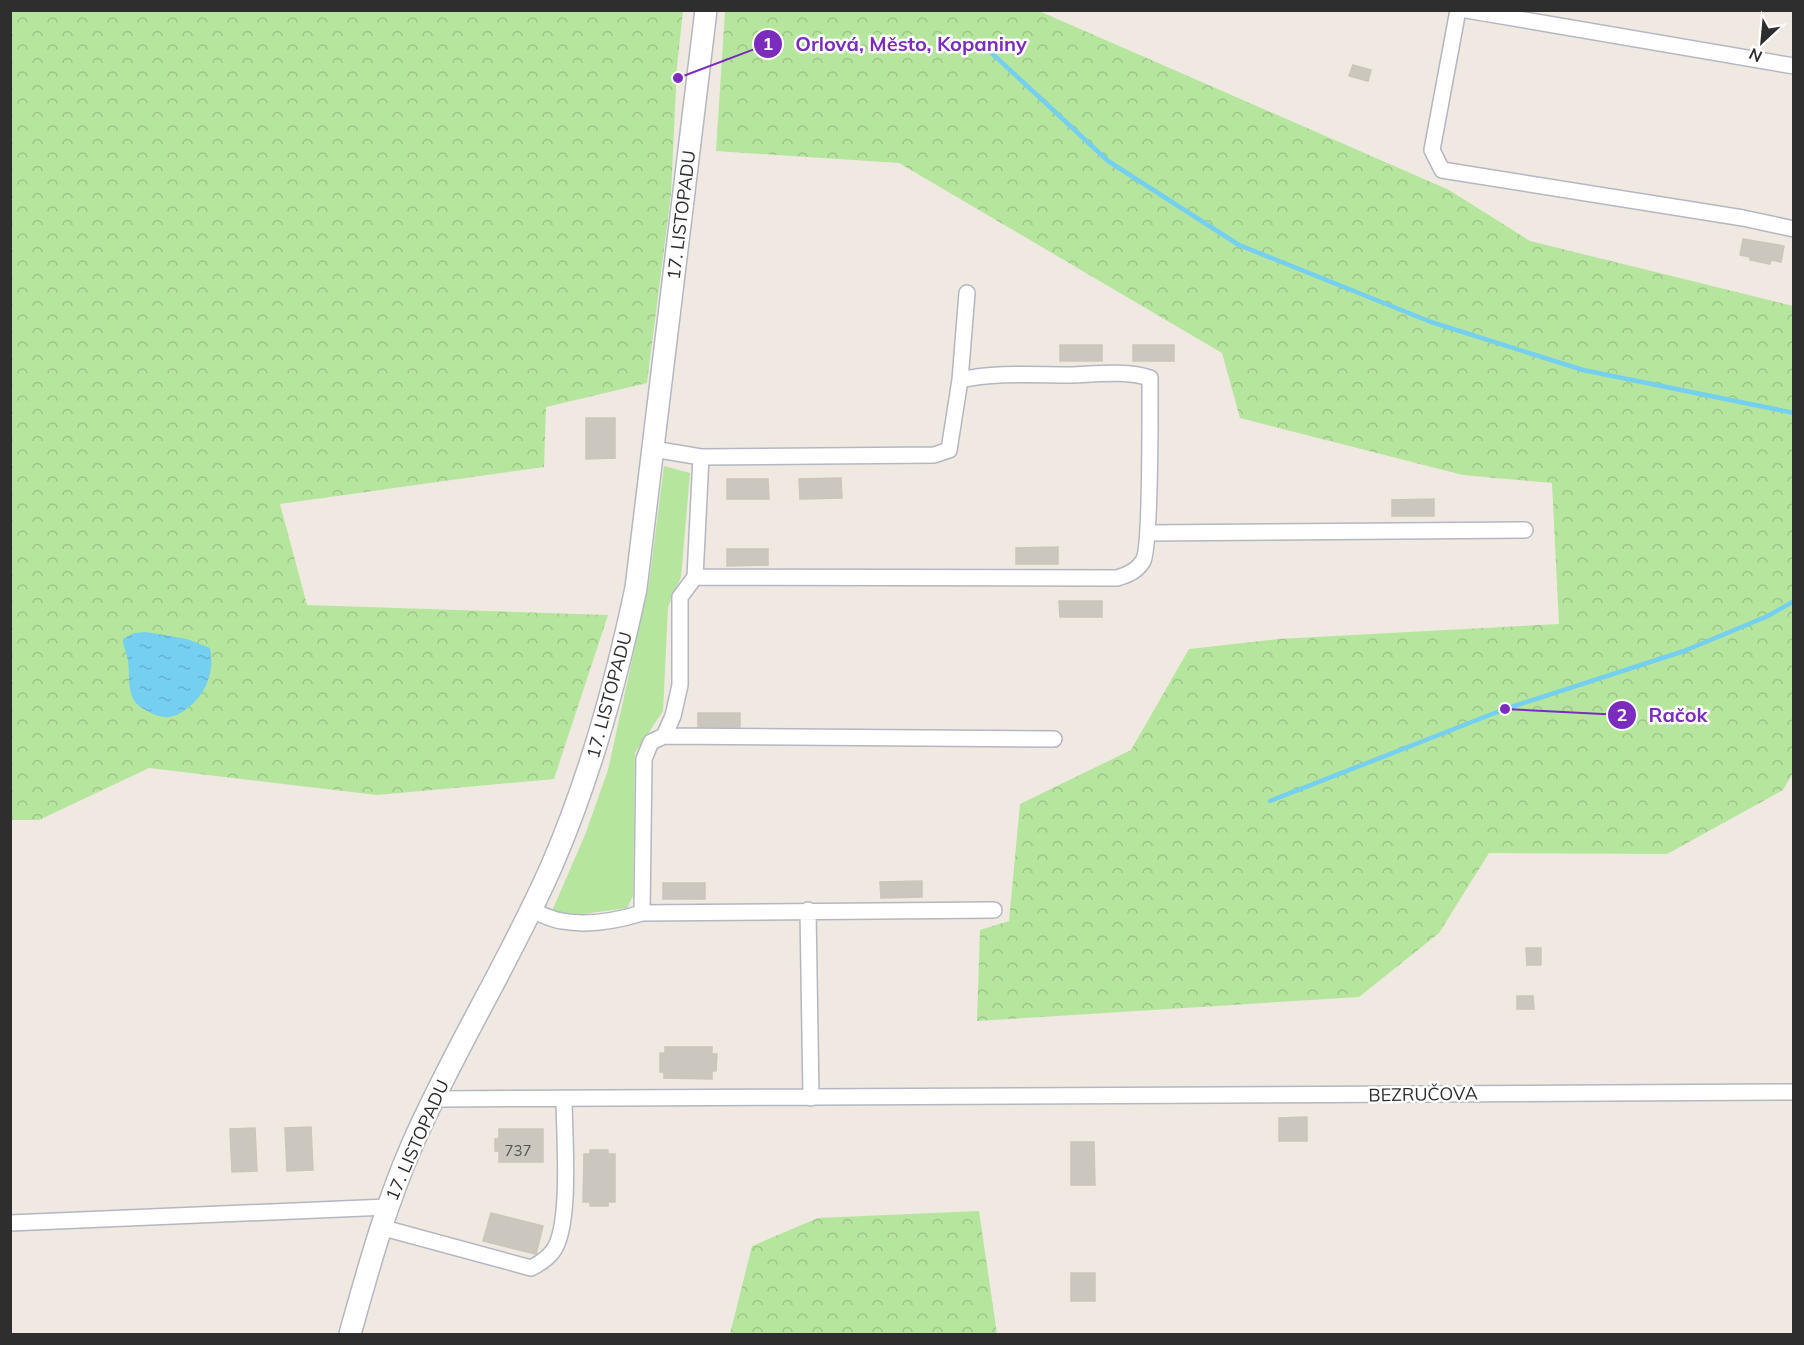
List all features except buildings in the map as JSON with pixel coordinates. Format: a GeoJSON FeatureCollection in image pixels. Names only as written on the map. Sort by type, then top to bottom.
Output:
{"type":"FeatureCollection","features":[{"type":"Feature","properties":{"kind":"main road","name":"17. LISTOPADU"},"geometry":{"type":"LineString","coordinates":[[350,1335],[384,1217],[413,1143],[531,910],[573,812],[607,714],[636,588],[706,10]]}},
{"type":"Feature","properties":{"kind":"street"},"geometry":{"type":"LineString","coordinates":[[1458,10],[1431,150],[1442,170],[1743,218],[1794,229]]}},
{"type":"Feature","properties":{"kind":"street"},"geometry":{"type":"LineString","coordinates":[[1466,10],[1794,66]]}},
{"type":"Feature","properties":{"kind":"street"},"geometry":{"type":"LineString","coordinates":[[653,449],[701,457],[934,455],[949,450],[960,380],[968,293]]}},
{"type":"Feature","properties":{"kind":"street"},"geometry":{"type":"LineString","coordinates":[[695,578],[1117,578],[1131,574],[1145,560],[1148,533],[1150,378],[1140,375],[1097,374],[979,376],[960,380]]}},
{"type":"Feature","properties":{"kind":"street"},"geometry":{"type":"LineString","coordinates":[[664,736],[673,716],[680,685],[680,597],[695,578],[701,457]]}},
{"type":"Feature","properties":{"kind":"street"},"geometry":{"type":"LineString","coordinates":[[1148,533],[1524,530]]}},
{"type":"Feature","properties":{"kind":"street"},"geometry":{"type":"LineString","coordinates":[[642,913],[644,759],[651,742],[664,736],[1054,739]]}},
{"type":"Feature","properties":{"kind":"street"},"geometry":{"type":"LineString","coordinates":[[531,910],[561,921],[582,922],[615,921],[642,913],[994,910]]}},
{"type":"Feature","properties":{"kind":"street"},"geometry":{"type":"LineString","coordinates":[[808,910],[811,1098]]}},
{"type":"Feature","properties":{"kind":"street","name":"BEZRUČOVA"},"geometry":{"type":"LineString","coordinates":[[434,1099],[1794,1092]]}},
{"type":"Feature","properties":{"kind":"street"},"geometry":{"type":"LineString","coordinates":[[10,1222],[384,1217],[531,1268],[543,1262],[554,1251],[561,1234],[565,1213],[564,1098]]}},
{"type":"Feature","properties":{"kind":"green space"},"geometry":{"type":"Polygon","coordinates":[[[11,11],[683,11],[677,66],[671,194],[647,383],[546,407],[544,467],[280,504],[307,605],[608,615],[554,779],[377,795],[149,768],[39,820],[11,820],[11,11]]]}},
{"type":"Feature","properties":{"kind":"green space"},"geometry":{"type":"Polygon","coordinates":[[[725,11],[1039,11],[1449,190],[1530,241],[1793,306],[1794,771],[1783,790],[1667,854],[1489,853],[1439,933],[1359,997],[977,1021],[980,930],[1009,921],[1020,804],[1131,750],[1189,649],[1278,639],[1559,624],[1552,483],[1463,475],[1240,418],[1222,353],[899,163],[716,151],[725,11]]]}},
{"type":"Feature","properties":{"kind":"green space"},"geometry":{"type":"Polygon","coordinates":[[[664,466],[690,473],[681,577],[668,607],[663,711],[635,753],[633,896],[627,908],[568,916],[552,911],[585,835],[608,770],[649,583],[664,466]]]}},
{"type":"Feature","properties":{"kind":"green space"},"geometry":{"type":"Polygon","coordinates":[[[979,1211],[997,1334],[730,1334],[752,1246],[818,1218],[979,1211]]]}},
{"type":"Feature","properties":{"kind":"water"},"geometry":{"type":"Polygon","coordinates":[[[146,632],[187,639],[210,648],[211,668],[206,686],[193,703],[169,717],[151,713],[132,698],[123,639],[134,633],[146,632]]]}},
{"type":"Feature","properties":{"kind":"waterway"},"geometry":{"type":"LineString","coordinates":[[984,46],[1108,161],[1239,245],[1431,322],[1583,370],[1794,413]]}},
{"type":"Feature","properties":{"kind":"waterway"},"geometry":{"type":"LineString","coordinates":[[1270,801],[1505,709],[1684,651],[1768,616],[1794,601]]}},
{"type":"Feature","properties":{"kind":"place","name":"Orlová, Město, Kopaniny"},"geometry":{"type":"Point","coordinates":[678,78]}},
{"type":"Feature","properties":{"kind":"place","name":"Račok"},"geometry":{"type":"Point","coordinates":[1505,709]}}]}
